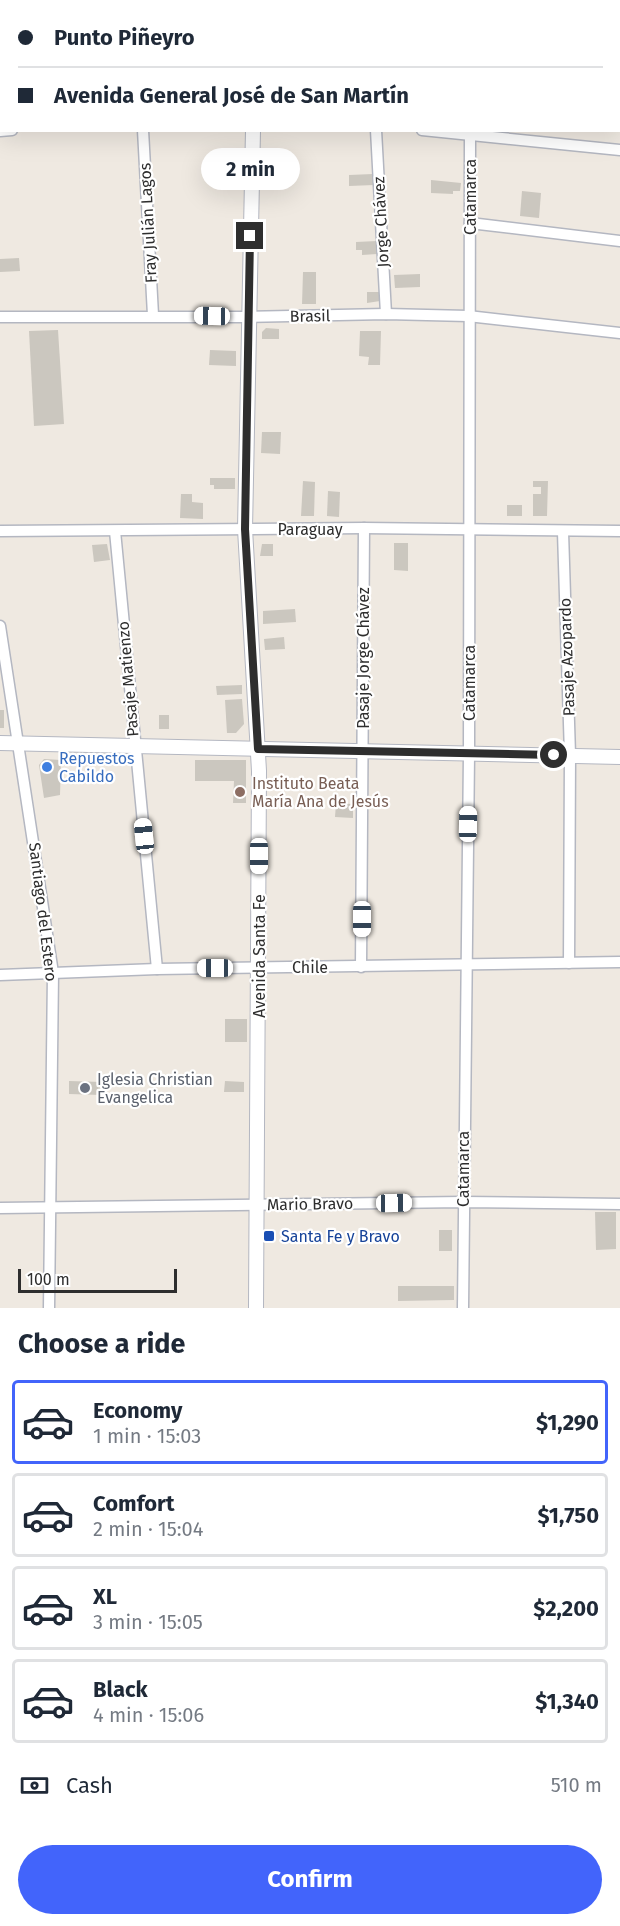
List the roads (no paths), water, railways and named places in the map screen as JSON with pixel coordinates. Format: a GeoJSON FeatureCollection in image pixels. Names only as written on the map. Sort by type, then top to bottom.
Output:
{"type":"FeatureCollection","features":[{"type":"Feature","properties":{"kind":"street","name":"Fray Julián Lagos"},"geometry":{"type":"LineString","coordinates":[[143,132],[153,315]]}},
{"type":"Feature","properties":{"kind":"street","name":"Avenida Santa Fe"},"geometry":{"type":"LineString","coordinates":[[253,132],[245,529],[258,749],[256,1308]]}},
{"type":"Feature","properties":{"kind":"street","name":"Jorge Chávez"},"geometry":{"type":"LineString","coordinates":[[376,132],[386,314]]}},
{"type":"Feature","properties":{"kind":"street"},"geometry":{"type":"LineString","coordinates":[[454,132],[620,150]]}},
{"type":"Feature","properties":{"kind":"street","name":"Catamarca"},"geometry":{"type":"LineString","coordinates":[[463,1308],[469,754],[470,133]]}},
{"type":"Feature","properties":{"kind":"street"},"geometry":{"type":"LineString","coordinates":[[470,223],[620,241]]}},
{"type":"Feature","properties":{"kind":"street","name":"Brasil"},"geometry":{"type":"LineString","coordinates":[[0,317],[153,315],[248,317],[386,314],[468,316],[620,333]]}},
{"type":"Feature","properties":{"kind":"street","name":"Paraguay"},"geometry":{"type":"LineString","coordinates":[[0,531],[364,528],[620,531]]}},
{"type":"Feature","properties":{"kind":"street","name":"Pasaje Jorge Chávez"},"geometry":{"type":"LineString","coordinates":[[361,967],[364,528]]}},
{"type":"Feature","properties":{"kind":"street","name":"Pasaje Matienzo"},"geometry":{"type":"LineString","coordinates":[[115,531],[157,969]]}},
{"type":"Feature","properties":{"kind":"street","name":"Pasaje Azopardo"},"geometry":{"type":"LineString","coordinates":[[563,532],[570,756],[568,963]]}},
{"type":"Feature","properties":{"kind":"street","name":"Santiago del Estero"},"geometry":{"type":"LineString","coordinates":[[0,626],[53,973],[49,1308]]}},
{"type":"Feature","properties":{"kind":"street"},"geometry":{"type":"LineString","coordinates":[[0,743],[620,757]]}},
{"type":"Feature","properties":{"kind":"street","name":"Chile"},"geometry":{"type":"LineString","coordinates":[[0,975],[157,969],[620,962]]}},
{"type":"Feature","properties":{"kind":"street","name":"Mario Bravo"},"geometry":{"type":"LineString","coordinates":[[0,1208],[463,1202],[620,1204]]}},
{"type":"Feature","properties":{"kind":"place","name":"Repuestos Cabildo"},"geometry":{"type":"Point","coordinates":[47,767]}},
{"type":"Feature","properties":{"kind":"place","name":"Instituto Beata María Ana de Jesús"},"geometry":{"type":"Point","coordinates":[240,792]}},
{"type":"Feature","properties":{"kind":"place","name":"Iglesia Christian Evangelica"},"geometry":{"type":"Point","coordinates":[85,1088]}},
{"type":"Feature","properties":{"kind":"place","name":"Santa Fe y Bravo"},"geometry":{"type":"Point","coordinates":[269,1236]}}]}
